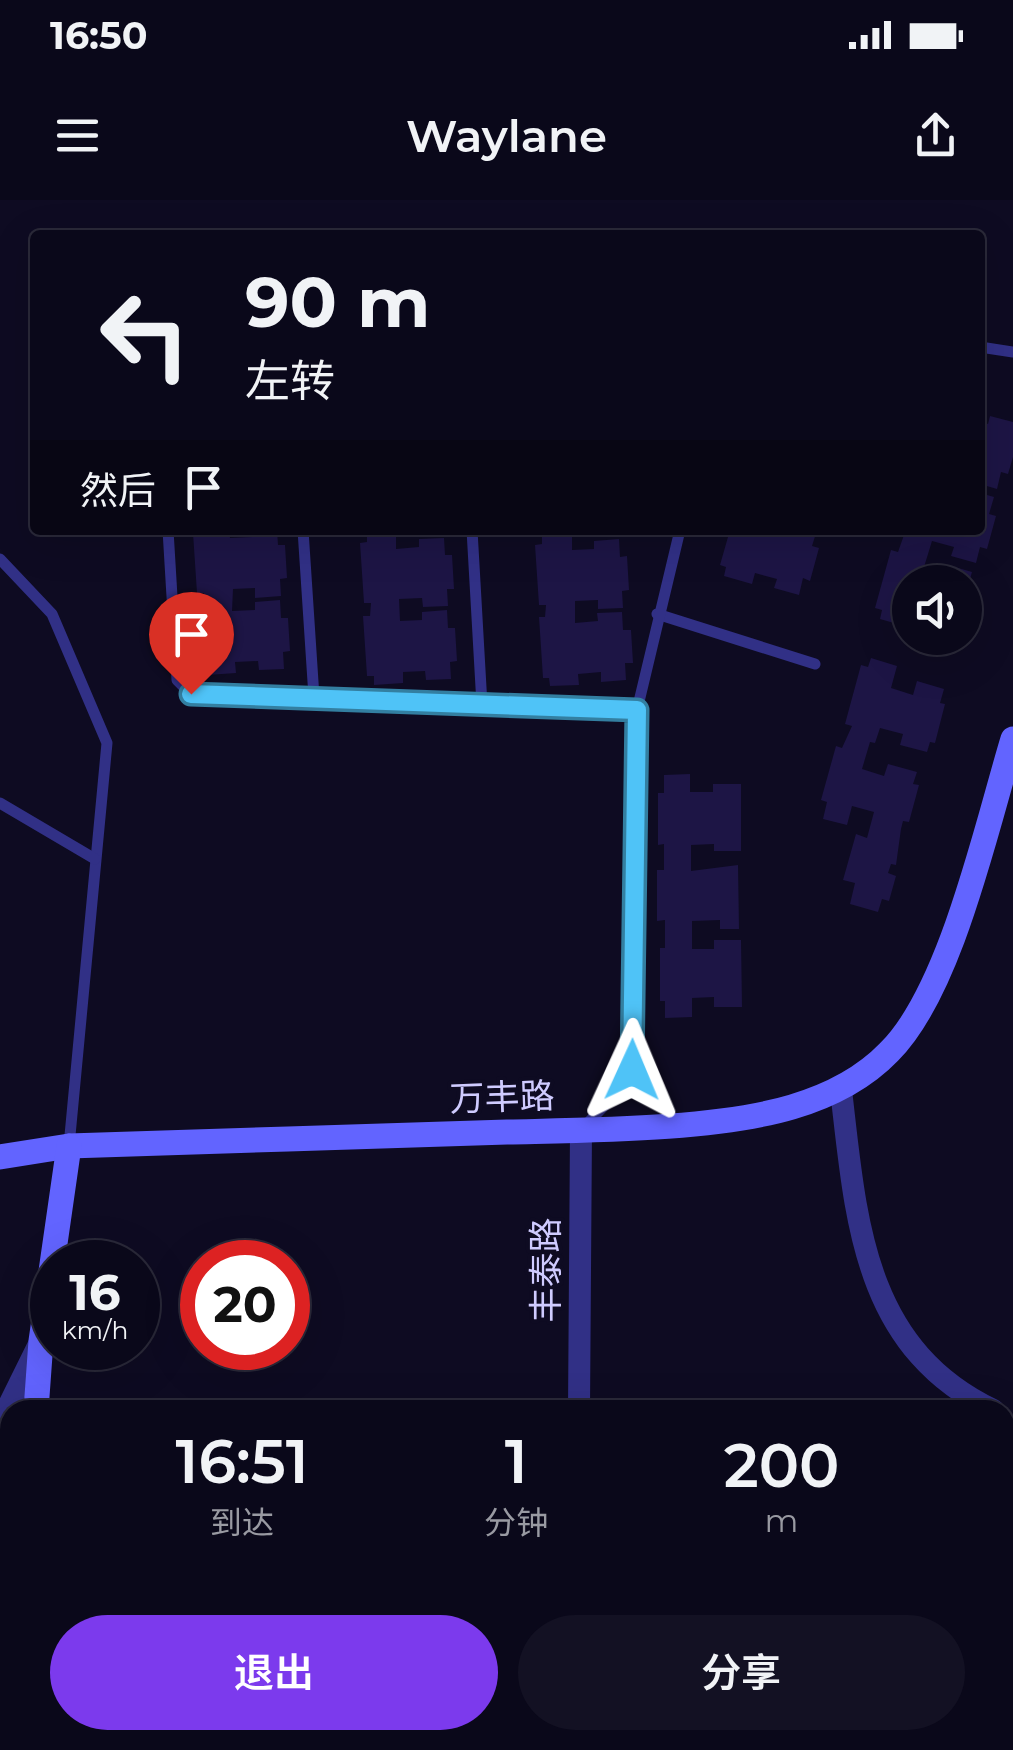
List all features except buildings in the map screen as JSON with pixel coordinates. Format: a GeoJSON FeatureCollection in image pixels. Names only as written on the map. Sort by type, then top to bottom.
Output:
{"type":"FeatureCollection","features":[{"type":"Feature","properties":{"kind":"street","name":"万丰路"},"geometry":{"type":"LineString","coordinates":[[0,1156],[69,1146],[582,1130],[724,1119],[788,1108],[841,1090],[890,1052],[920,1012],[944,963],[1013,739]]}},
{"type":"Feature","properties":{"kind":"street"},"geometry":{"type":"LineString","coordinates":[[841,1090],[857,1225],[871,1273],[894,1322],[922,1360],[973,1400]]}},
{"type":"Feature","properties":{"kind":"street","name":"丰泰路"},"geometry":{"type":"LineString","coordinates":[[579,1400],[582,1130]]}},
{"type":"Feature","properties":{"kind":"street"},"geometry":{"type":"LineString","coordinates":[[56,1240],[69,1146]]}},
{"type":"Feature","properties":{"kind":"street"},"geometry":{"type":"LineString","coordinates":[[12,1400],[30,1363]]}},
{"type":"Feature","properties":{"kind":"street"},"geometry":{"type":"LineString","coordinates":[[37,1400],[39,1370]]}},
{"type":"Feature","properties":{"kind":"lane"},"geometry":{"type":"LineString","coordinates":[[985,349],[1013,352]]}},
{"type":"Feature","properties":{"kind":"lane"},"geometry":{"type":"LineString","coordinates":[[168,535],[177,680],[191,694],[637,710]]}},
{"type":"Feature","properties":{"kind":"lane"},"geometry":{"type":"LineString","coordinates":[[303,535],[314,698]]}},
{"type":"Feature","properties":{"kind":"lane"},"geometry":{"type":"LineString","coordinates":[[472,535],[482,705]]}},
{"type":"Feature","properties":{"kind":"lane"},"geometry":{"type":"LineString","coordinates":[[582,1130],[626,1084],[632,1070],[637,710],[679,535]]}},
{"type":"Feature","properties":{"kind":"lane"},"geometry":{"type":"LineString","coordinates":[[0,559],[52,614],[107,743],[69,1146]]}},
{"type":"Feature","properties":{"kind":"lane"},"geometry":{"type":"LineString","coordinates":[[657,614],[815,664]]}},
{"type":"Feature","properties":{"kind":"lane"},"geometry":{"type":"LineString","coordinates":[[0,803],[95,859]]}},
{"type":"Feature","properties":{"kind":"route"},"geometry":{"type":"LineString","coordinates":[[191,694],[637,710],[632,1070]]}}]}
